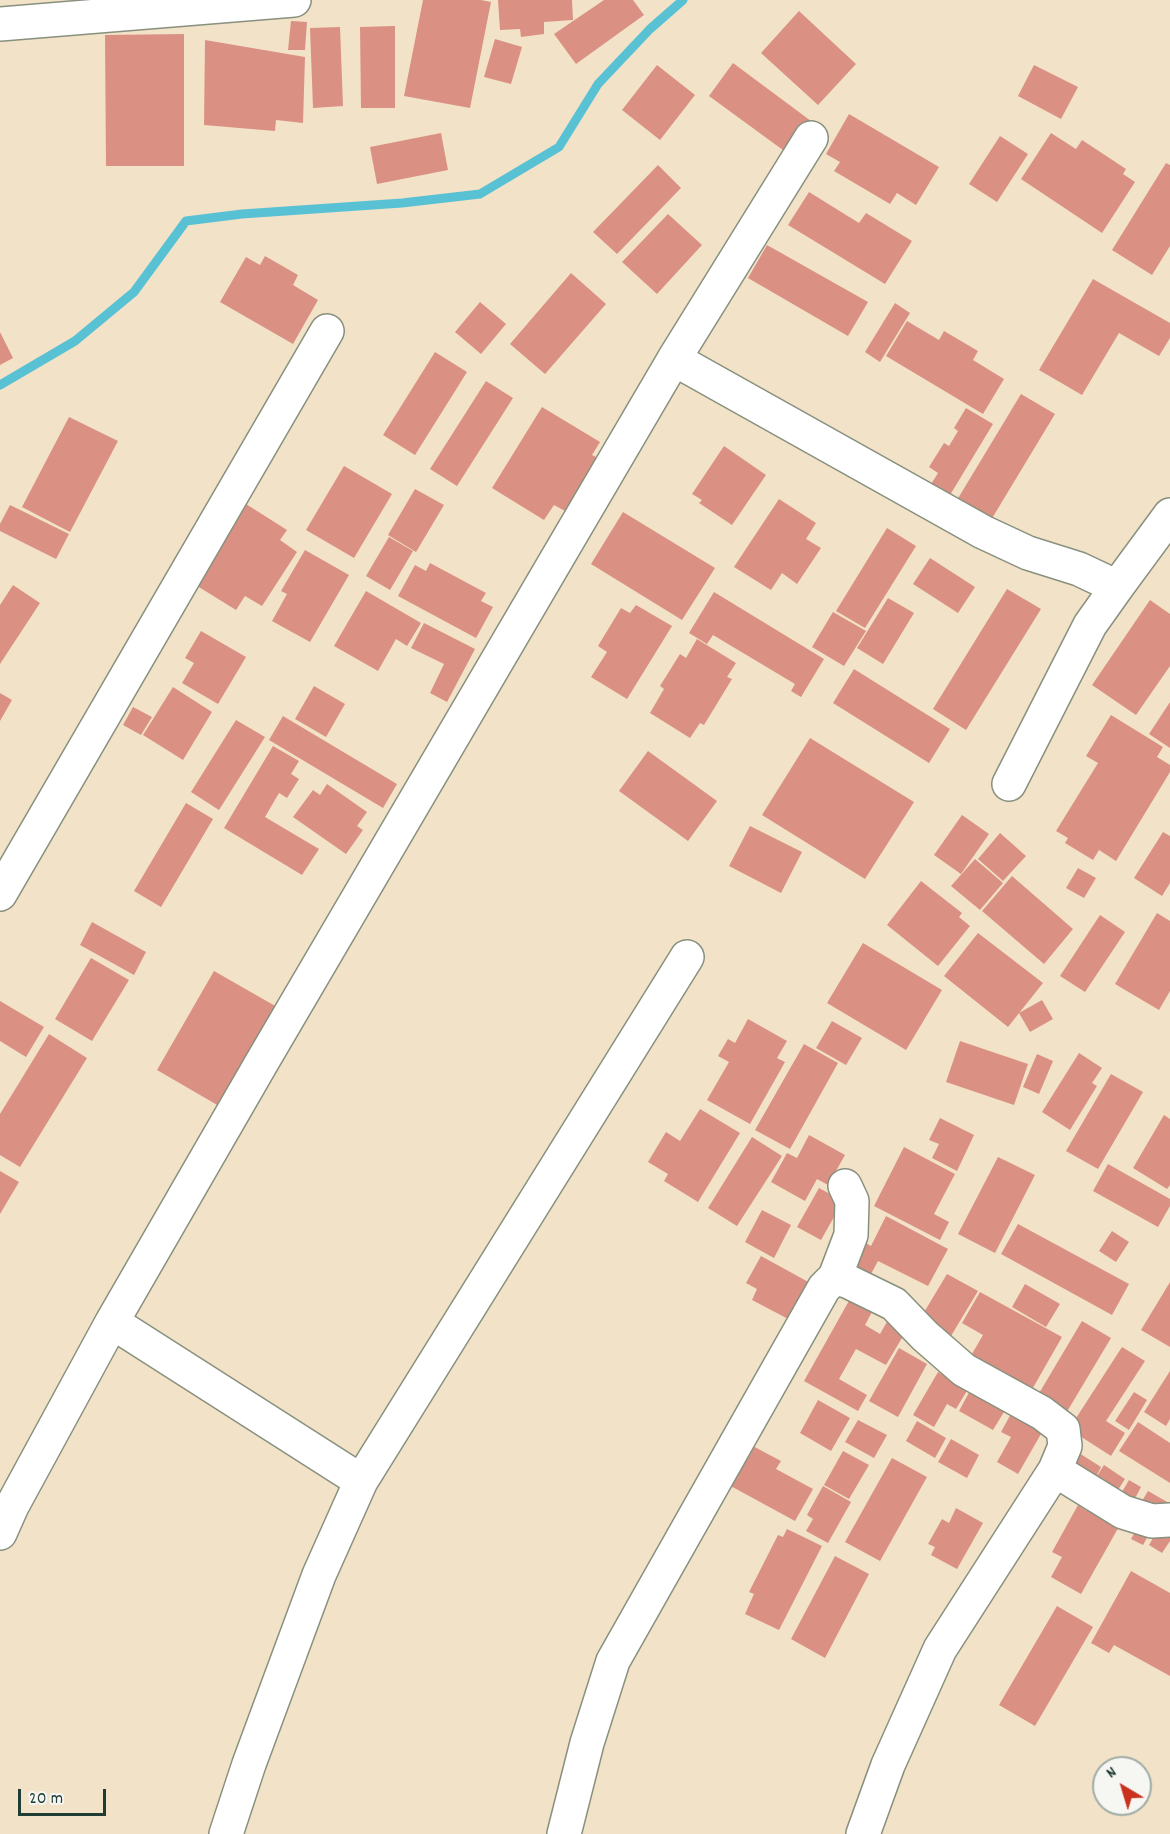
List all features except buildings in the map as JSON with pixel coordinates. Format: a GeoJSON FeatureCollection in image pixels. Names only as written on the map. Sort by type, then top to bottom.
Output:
{"type":"FeatureCollection","features":[{"type":"Feature","properties":{"kind":"street"},"geometry":{"type":"LineString","coordinates":[[0,24],[294,0]]}},
{"type":"Feature","properties":{"kind":"street"},"geometry":{"type":"LineString","coordinates":[[0,1533],[12,1506],[111,1322],[674,359],[811,138]]}},
{"type":"Feature","properties":{"kind":"street"},"geometry":{"type":"LineString","coordinates":[[0,894],[327,332]]}},
{"type":"Feature","properties":{"kind":"street"},"geometry":{"type":"LineString","coordinates":[[674,359],[983,532],[1028,553],[1079,570],[1117,587]]}},
{"type":"Feature","properties":{"kind":"street"},"geometry":{"type":"LineString","coordinates":[[1009,784],[1090,625],[1170,515]]}},
{"type":"Feature","properties":{"kind":"street"},"geometry":{"type":"LineString","coordinates":[[226,1834],[249,1764],[319,1575],[361,1481],[687,957]]}},
{"type":"Feature","properties":{"kind":"street"},"geometry":{"type":"LineString","coordinates":[[564,1834],[587,1743],[614,1661],[824,1288],[835,1277],[851,1235],[852,1201],[845,1186]]}},
{"type":"Feature","properties":{"kind":"street"},"geometry":{"type":"LineString","coordinates":[[835,1277],[894,1304],[925,1336],[964,1370],[1042,1413],[1063,1429],[1065,1446],[1055,1470],[940,1650],[888,1765],[863,1834]]}},
{"type":"Feature","properties":{"kind":"street"},"geometry":{"type":"LineString","coordinates":[[111,1322],[361,1481]]}},
{"type":"Feature","properties":{"kind":"street"},"geometry":{"type":"LineString","coordinates":[[1055,1470],[1123,1512],[1152,1521],[1170,1520]]}},
{"type":"Feature","properties":{"kind":"waterway"},"geometry":{"type":"LineString","coordinates":[[0,385],[75,341],[134,292],[186,221],[242,214],[402,203],[480,194],[559,147],[598,84],[650,29],[683,0]]}}]}
